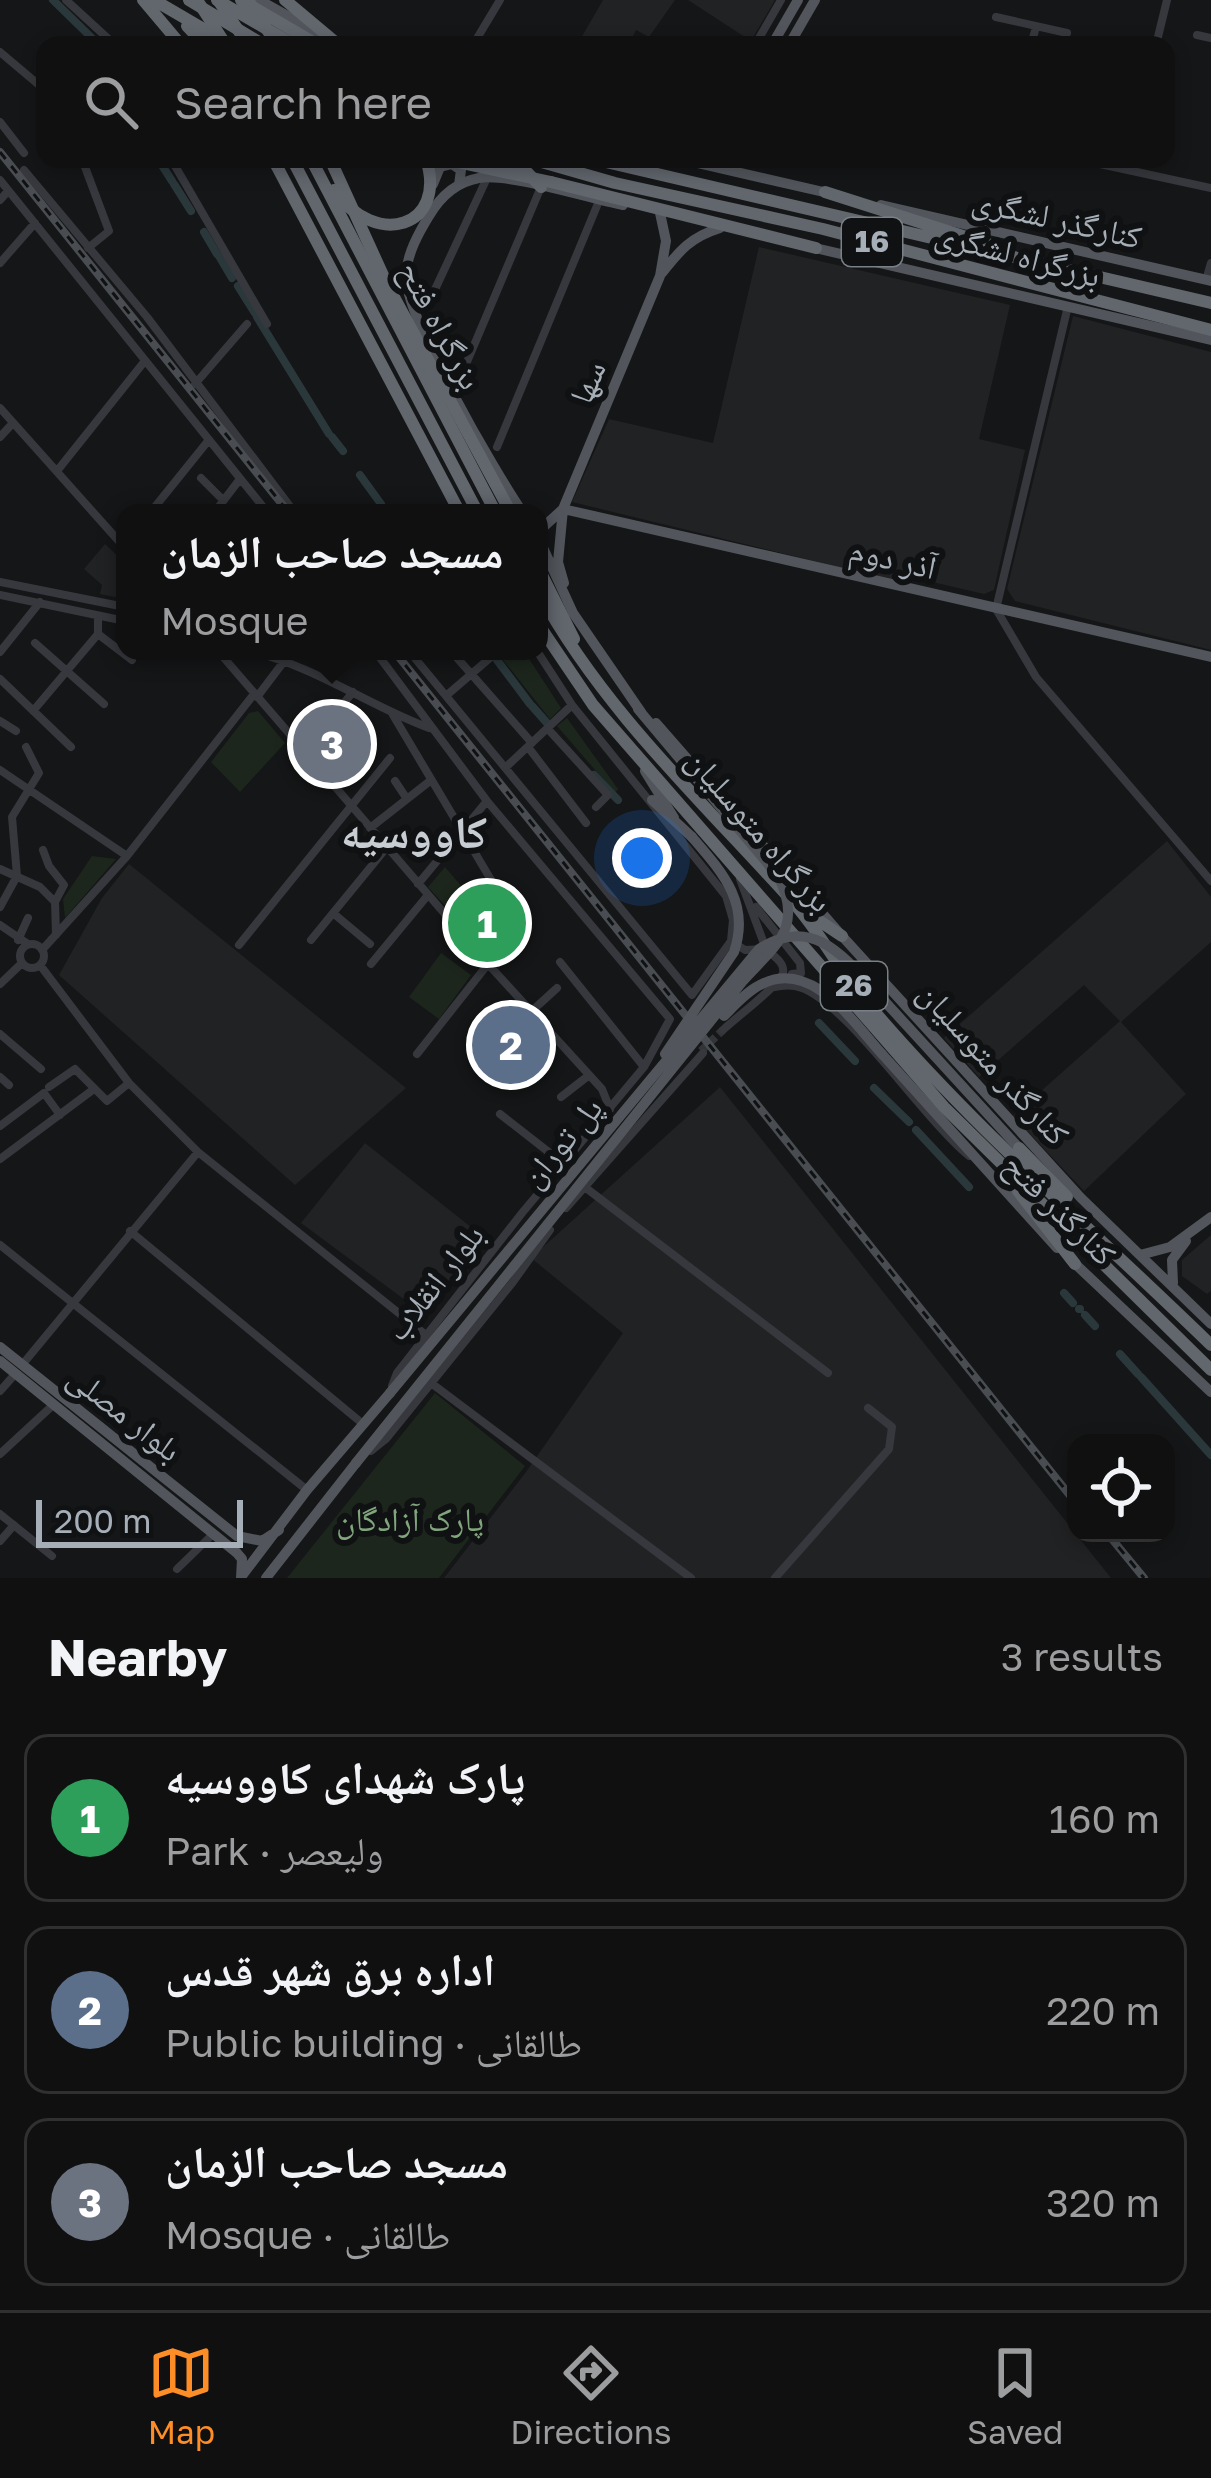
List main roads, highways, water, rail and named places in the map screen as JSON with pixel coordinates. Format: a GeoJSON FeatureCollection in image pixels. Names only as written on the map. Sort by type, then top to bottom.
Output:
{"type":"FeatureCollection","features":[{"type":"Feature","properties":{"kind":"highway"},"geometry":{"type":"LineString","coordinates":[[142,0],[173,36]]}},
{"type":"Feature","properties":{"kind":"highway"},"geometry":{"type":"LineString","coordinates":[[154,0],[212,36]]}},
{"type":"Feature","properties":{"kind":"highway"},"geometry":{"type":"LineString","coordinates":[[193,0],[221,36]]}},
{"type":"Feature","properties":{"kind":"highway"},"geometry":{"type":"LineString","coordinates":[[193,0],[250,36]]}},
{"type":"Feature","properties":{"kind":"highway"},"geometry":{"type":"LineString","coordinates":[[218,0],[242,36]]}},
{"type":"Feature","properties":{"kind":"highway"},"geometry":{"type":"LineString","coordinates":[[218,0],[279,36]]}},
{"type":"Feature","properties":{"kind":"highway"},"geometry":{"type":"LineString","coordinates":[[245,0],[271,36]]}},
{"type":"Feature","properties":{"kind":"highway"},"geometry":{"type":"LineString","coordinates":[[245,0],[303,36]]}},
{"type":"Feature","properties":{"kind":"highway"},"geometry":{"type":"LineString","coordinates":[[285,0],[299,6],[330,36]]}},
{"type":"Feature","properties":{"kind":"highway"},"geometry":{"type":"LineString","coordinates":[[178,16],[197,36]]}},
{"type":"Feature","properties":{"kind":"highway"},"geometry":{"type":"LineString","coordinates":[[277,168],[455,504]]}},
{"type":"Feature","properties":{"kind":"highway"},"geometry":{"type":"LineString","coordinates":[[297,168],[473,504]]}},
{"type":"Feature","properties":{"kind":"highway"},"geometry":{"type":"LineString","coordinates":[[317,168],[491,504]]}},
{"type":"Feature","properties":{"kind":"highway"},"geometry":{"type":"LineString","coordinates":[[318,168],[344,205],[372,224],[407,221],[424,206],[433,184],[429,168]]}},
{"type":"Feature","properties":{"kind":"highway","name":"بزرگراه فتح"},"geometry":{"type":"LineString","coordinates":[[334,168],[387,284],[506,504]]}},
{"type":"Feature","properties":{"kind":"highway"},"geometry":{"type":"LineString","coordinates":[[480,168],[816,248]]}},
{"type":"Feature","properties":{"kind":"highway"},"geometry":{"type":"LineString","coordinates":[[516,168],[546,184]]}},
{"type":"Feature","properties":{"kind":"highway","name":"بزرگراه لشگری"},"geometry":{"type":"LineString","coordinates":[[562,168],[823,229],[1211,330]]}},
{"type":"Feature","properties":{"kind":"highway","name":"بزرگراه لشگری"},"geometry":{"type":"LineString","coordinates":[[631,168],[1211,303]]}},
{"type":"Feature","properties":{"kind":"highway"},"geometry":{"type":"LineString","coordinates":[[824,192],[987,243],[1027,261]]}},
{"type":"Feature","properties":{"kind":"highway"},"geometry":{"type":"LineString","coordinates":[[548,587],[592,677]]}},
{"type":"Feature","properties":{"kind":"highway","name":"بزرگراه متوسلیان"},"geometry":{"type":"LineString","coordinates":[[548,606],[592,677],[696,800],[795,905],[867,1004],[1005,1148],[1211,1345]]}},
{"type":"Feature","properties":{"kind":"highway","name":"بزرگراه متوسلیان"},"geometry":{"type":"LineString","coordinates":[[548,638],[593,705],[637,758],[944,1107],[1211,1370]]}},
{"type":"Feature","properties":{"kind":"highway"},"geometry":{"type":"LineString","coordinates":[[795,905],[842,936]]}},
{"type":"Feature","properties":{"kind":"highway"},"geometry":{"type":"LineString","coordinates":[[1018,1148],[1145,1281]]}},
{"type":"Feature","properties":{"kind":"highway"},"geometry":{"type":"LineString","coordinates":[[992,1156],[1075,1264]]}},
{"type":"Feature","properties":{"kind":"main road"},"geometry":{"type":"LineString","coordinates":[[259,0],[324,36]]}},
{"type":"Feature","properties":{"kind":"main road"},"geometry":{"type":"LineString","coordinates":[[777,36],[798,0]]}},
{"type":"Feature","properties":{"kind":"main road"},"geometry":{"type":"LineString","coordinates":[[794,36],[815,0]]}},
{"type":"Feature","properties":{"kind":"main road"},"geometry":{"type":"LineString","coordinates":[[433,184],[440,168]]}},
{"type":"Feature","properties":{"kind":"main road"},"geometry":{"type":"LineString","coordinates":[[458,168],[459,185]]}},
{"type":"Feature","properties":{"kind":"main road","name":"کنارگذر لشگری"},"geometry":{"type":"LineString","coordinates":[[742,168],[824,192],[1209,281]]}},
{"type":"Feature","properties":{"kind":"main road"},"geometry":{"type":"LineString","coordinates":[[518,504],[448,382],[407,290],[412,247],[436,203],[459,185],[487,178],[546,184],[599,201],[1211,340]]}},
{"type":"Feature","properties":{"kind":"main road"},"geometry":{"type":"LineString","coordinates":[[659,213],[666,241],[660,276]]}},
{"type":"Feature","properties":{"kind":"main road"},"geometry":{"type":"LineString","coordinates":[[660,276],[684,245],[720,228]]}},
{"type":"Feature","properties":{"kind":"main road","name":"سها"},"geometry":{"type":"LineString","coordinates":[[573,613],[558,562],[563,509],[660,276]]}},
{"type":"Feature","properties":{"kind":"main road","name":"سها"},"geometry":{"type":"LineString","coordinates":[[548,525],[563,509]]}},
{"type":"Feature","properties":{"kind":"main road","name":"آذر دوم"},"geometry":{"type":"LineString","coordinates":[[563,509],[1211,657]]}},
{"type":"Feature","properties":{"kind":"main road","name":"کنارگذر متوسلیان"},"geometry":{"type":"LineString","coordinates":[[548,559],[573,613],[638,709],[658,725],[1081,1198],[1211,1324]]}},
{"type":"Feature","properties":{"kind":"main road"},"geometry":{"type":"LineString","coordinates":[[548,572],[560,590]]}},
{"type":"Feature","properties":{"kind":"main road","name":"پل توران"},"geometry":{"type":"LineString","coordinates":[[356,1463],[787,930],[788,905],[778,876],[638,709]]}},
{"type":"Feature","properties":{"kind":"main road"},"geometry":{"type":"LineString","coordinates":[[637,758],[674,818]]}},
{"type":"Feature","properties":{"kind":"main road"},"geometry":{"type":"LineString","coordinates":[[648,1072],[734,952],[740,916],[734,892],[692,837],[652,800]]}},
{"type":"Feature","properties":{"kind":"main road","name":"پل توران"},"geometry":{"type":"LineString","coordinates":[[390,1393],[648,1072],[746,962],[771,941],[805,937],[835,948],[1018,1148]]}},
{"type":"Feature","properties":{"kind":"main road","name":"پل توران"},"geometry":{"type":"LineString","coordinates":[[707,1029],[763,983],[799,980],[826,994],[882,1054]]}},
{"type":"Feature","properties":{"kind":"main road","name":"کنارگذر فتح"},"geometry":{"type":"LineString","coordinates":[[882,1054],[975,1161],[1075,1264],[1211,1392]]}},
{"type":"Feature","properties":{"kind":"main road"},"geometry":{"type":"LineString","coordinates":[[1140,1255],[1170,1247],[1211,1217]]}},
{"type":"Feature","properties":{"kind":"main road"},"geometry":{"type":"LineString","coordinates":[[1176,1292],[1170,1278],[1172,1260],[1197,1228]]}},
{"type":"Feature","properties":{"kind":"main road","name":"بلوار مصلی"},"geometry":{"type":"LineString","coordinates":[[0,1347],[52,1406],[242,1559],[241,1578]]}},
{"type":"Feature","properties":{"kind":"main road","name":"بلوار مصلی"},"geometry":{"type":"LineString","coordinates":[[0,1360],[19,1369],[237,1536],[262,1541],[279,1530]]}},
{"type":"Feature","properties":{"kind":"main road","name":"بلوار انقلاب"},"geometry":{"type":"LineString","coordinates":[[241,1578],[307,1490],[390,1393]]}},
{"type":"Feature","properties":{"kind":"main road","name":"بلوار انقلاب"},"geometry":{"type":"LineString","coordinates":[[266,1578],[356,1463]]}},
{"type":"Feature","properties":{"kind":"waterway"},"geometry":{"type":"LineString","coordinates":[[53,0],[90,36]]}},
{"type":"Feature","properties":{"kind":"waterway"},"geometry":{"type":"LineString","coordinates":[[164,168],[172,181]]}},
{"type":"Feature","properties":{"kind":"waterway"},"geometry":{"type":"LineString","coordinates":[[174,184],[191,211]]}},
{"type":"Feature","properties":{"kind":"waterway"},"geometry":{"type":"LineString","coordinates":[[204,232],[217,254]]}},
{"type":"Feature","properties":{"kind":"waterway"},"geometry":{"type":"LineString","coordinates":[[219,256],[232,278]]}},
{"type":"Feature","properties":{"kind":"waterway"},"geometry":{"type":"LineString","coordinates":[[238,286],[255,313]]}},
{"type":"Feature","properties":{"kind":"waterway"},"geometry":{"type":"LineString","coordinates":[[257,317],[329,434]]}},
{"type":"Feature","properties":{"kind":"waterway"},"geometry":{"type":"LineString","coordinates":[[332,437],[343,451]]}},
{"type":"Feature","properties":{"kind":"waterway"},"geometry":{"type":"LineString","coordinates":[[360,475],[381,504]]}},
{"type":"Feature","properties":{"kind":"waterway"},"geometry":{"type":"LineString","coordinates":[[497,660],[530,704]]}},
{"type":"Feature","properties":{"kind":"waterway"},"geometry":{"type":"LineString","coordinates":[[532,706],[547,723]]}},
{"type":"Feature","properties":{"kind":"waterway"},"geometry":{"type":"LineString","coordinates":[[594,775],[618,800]]}},
{"type":"Feature","properties":{"kind":"waterway"},"geometry":{"type":"LineString","coordinates":[[819,1023],[855,1061]]}},
{"type":"Feature","properties":{"kind":"waterway"},"geometry":{"type":"LineString","coordinates":[[874,1088],[909,1122]]}},
{"type":"Feature","properties":{"kind":"waterway"},"geometry":{"type":"LineString","coordinates":[[916,1130],[969,1187]]}},
{"type":"Feature","properties":{"kind":"waterway"},"geometry":{"type":"LineString","coordinates":[[1064,1293],[1073,1303]]}},
{"type":"Feature","properties":{"kind":"waterway"},"geometry":{"type":"LineString","coordinates":[[1085,1315],[1095,1326]]}},
{"type":"Feature","properties":{"kind":"waterway"},"geometry":{"type":"LineString","coordinates":[[1120,1354],[1138,1374]]}},
{"type":"Feature","properties":{"kind":"waterway"},"geometry":{"type":"LineString","coordinates":[[1141,1377],[1211,1455]]}},
{"type":"Feature","properties":{"kind":"tunnel"},"geometry":{"type":"LineString","coordinates":[[701,1051],[723,1030]]}},
{"type":"Feature","properties":{"kind":"railway"},"geometry":{"type":"LineString","coordinates":[[0,152],[282,504]]}},
{"type":"Feature","properties":{"kind":"railway"},"geometry":{"type":"LineString","coordinates":[[401,660],[1067,1492]]}},
{"type":"Feature","properties":{"kind":"railway"},"geometry":{"type":"LineString","coordinates":[[1114,1542],[1144,1578]]}},
{"type":"Feature","properties":{"kind":"place","name":"مسجد صاحب الزمان"},"geometry":{"type":"Point","coordinates":[332,744]}},
{"type":"Feature","properties":{"kind":"place","name":"پارک شهدای کاووسیه"},"geometry":{"type":"Point","coordinates":[487,923]}},
{"type":"Feature","properties":{"kind":"place","name":"اداره برق شهر قدس"},"geometry":{"type":"Point","coordinates":[511,1045]}},
{"type":"Feature","properties":{"kind":"district","name":"کاووسیه"},"geometry":{"type":"Point","coordinates":[414,832]}},
{"type":"Feature","properties":{"kind":"park label","name":"پارک آزادگان"},"geometry":{"type":"Point","coordinates":[410,1519]}}]}
